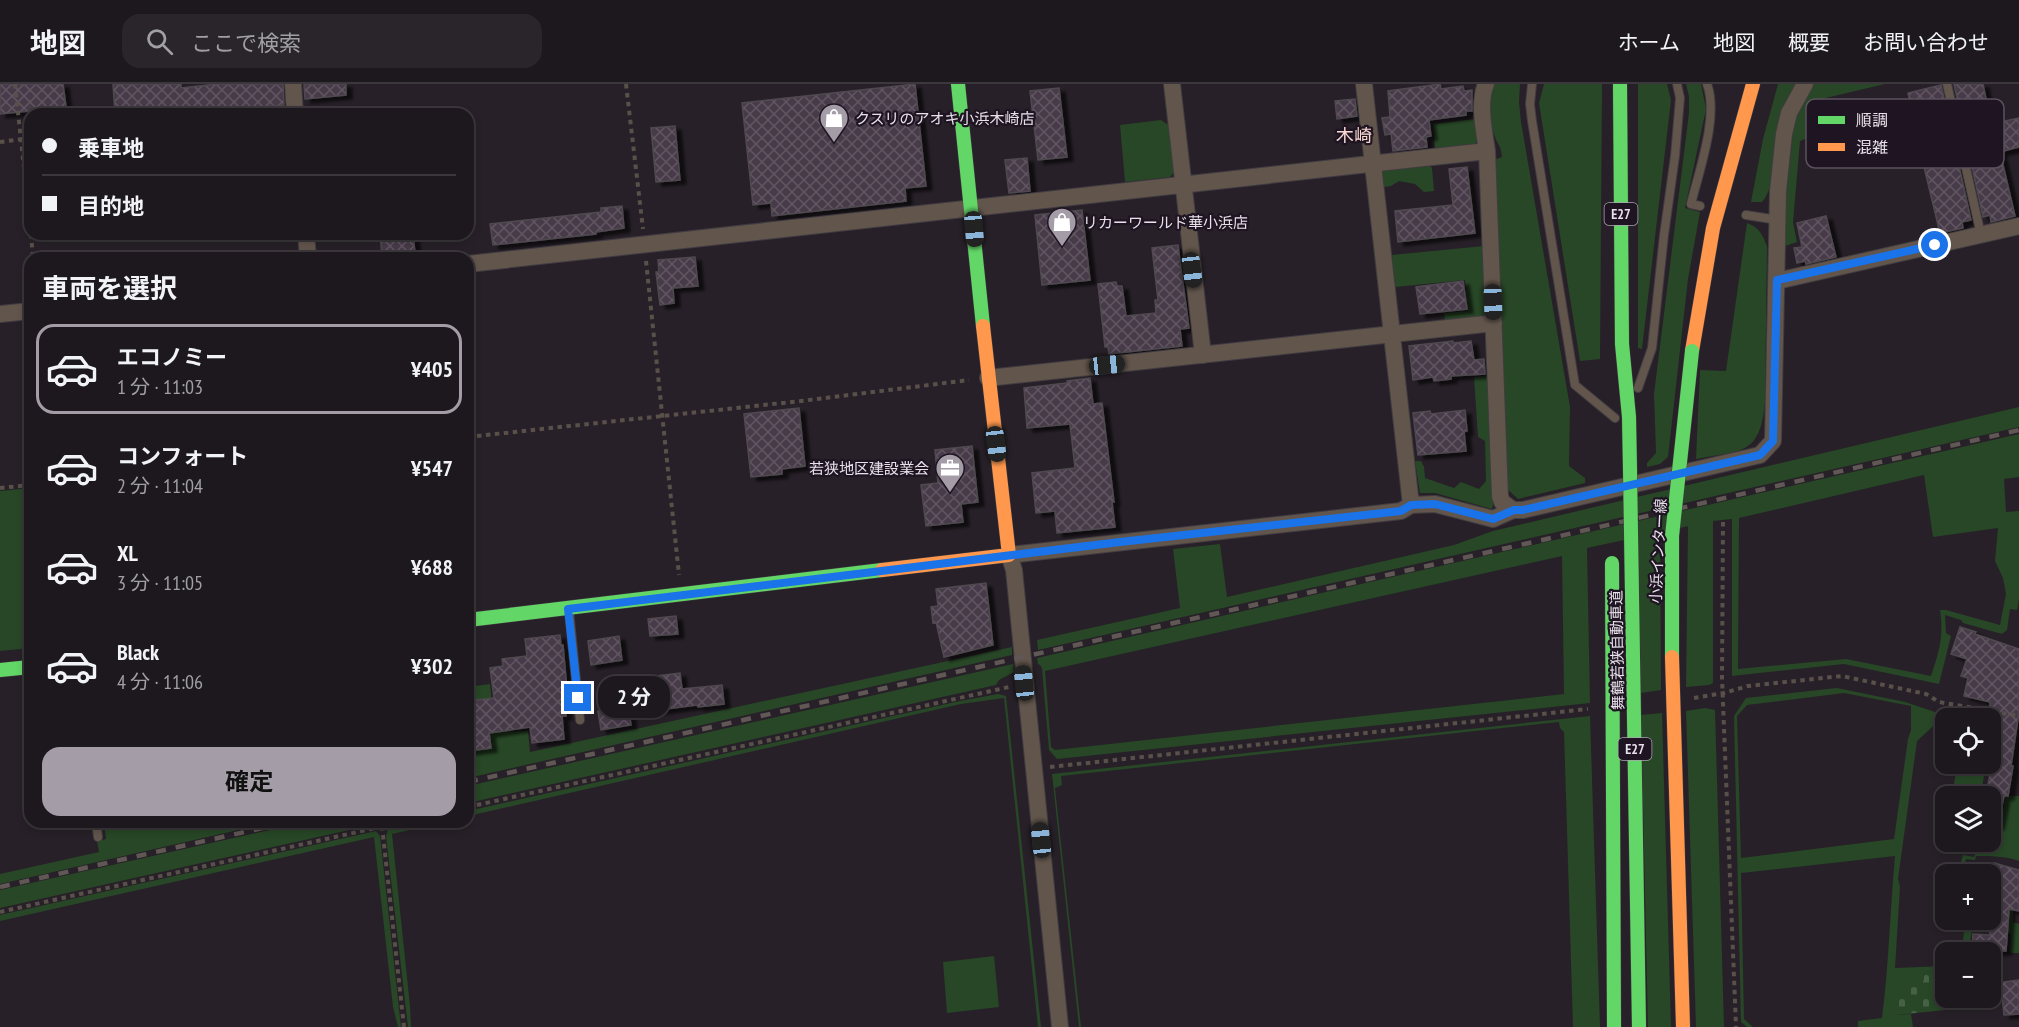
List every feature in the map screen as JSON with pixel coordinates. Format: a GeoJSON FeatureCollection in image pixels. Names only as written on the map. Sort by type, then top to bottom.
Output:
{"type":"FeatureCollection","features":[{"type":"Feature","properties":{"kind":"main road"},"geometry":{"type":"LineString","coordinates":[[474,619],[1009,555],[988,378],[958,84]]}},
{"type":"Feature","properties":{"kind":"main road","name":"舞鶴若狭自動車道"},"geometry":{"type":"LineString","coordinates":[[1620,84],[1622,344],[1620,421],[1630,470],[1639,1027]]}},
{"type":"Feature","properties":{"kind":"main road","name":"小浜インター線"},"geometry":{"type":"LineString","coordinates":[[1683,1027],[1671,608],[1672,536],[1692,351],[1713,228],[1753,84]]}},
{"type":"Feature","properties":{"kind":"main road"},"geometry":{"type":"LineString","coordinates":[[1612,508],[1613,473]]}},
{"type":"Feature","properties":{"kind":"main road","name":"舞鶴若狭自動車道"},"geometry":{"type":"LineString","coordinates":[[1612,554],[1614,1027]]}},
{"type":"Feature","properties":{"kind":"main road"},"geometry":{"type":"LineString","coordinates":[[0,670],[24,668]]}},
{"type":"Feature","properties":{"kind":"street"},"geometry":{"type":"LineString","coordinates":[[293,84],[295,108]]}},
{"type":"Feature","properties":{"kind":"street"},"geometry":{"type":"LineString","coordinates":[[1172,84],[1203,355]]}},
{"type":"Feature","properties":{"kind":"street"},"geometry":{"type":"LineString","coordinates":[[1365,84],[1411,505]]}},
{"type":"Feature","properties":{"kind":"street"},"geometry":{"type":"LineString","coordinates":[[1485,84],[1483,119],[1487,151],[1500,495],[1502,502],[1514,510]]}},
{"type":"Feature","properties":{"kind":"street"},"geometry":{"type":"LineString","coordinates":[[1060,1027],[1014,570],[1009,555],[1401,511],[1411,505],[1435,504],[1493,519],[1514,510],[1523,510],[1760,455],[1773,441],[1778,192],[1784,134],[1789,113],[1805,84]]}},
{"type":"Feature","properties":{"kind":"street"},"geometry":{"type":"LineString","coordinates":[[474,263],[1487,151]]}},
{"type":"Feature","properties":{"kind":"street"},"geometry":{"type":"LineString","coordinates":[[1777,280],[2019,226]]}},
{"type":"Feature","properties":{"kind":"street"},"geometry":{"type":"LineString","coordinates":[[0,314],[24,312]]}},
{"type":"Feature","properties":{"kind":"street"},"geometry":{"type":"LineString","coordinates":[[988,378],[1494,323]]}},
{"type":"Feature","properties":{"kind":"lane"},"geometry":{"type":"LineString","coordinates":[[1532,84],[1530,104],[1532,121],[1575,385],[1620,421],[1652,348],[1675,156],[1680,98],[1677,84]]}},
{"type":"Feature","properties":{"kind":"lane"},"geometry":{"type":"LineString","coordinates":[[1700,206],[1691,204],[1710,126],[1712,108],[1707,84]]}},
{"type":"Feature","properties":{"kind":"lane"},"geometry":{"type":"LineString","coordinates":[[1947,84],[1950,99]]}},
{"type":"Feature","properties":{"kind":"lane"},"geometry":{"type":"LineString","coordinates":[[1966,168],[1981,235]]}},
{"type":"Feature","properties":{"kind":"lane"},"geometry":{"type":"LineString","coordinates":[[1746,215],[1778,220]]}},
{"type":"Feature","properties":{"kind":"lane"},"geometry":{"type":"LineString","coordinates":[[568,609],[580,720]]}},
{"type":"Feature","properties":{"kind":"lane"},"geometry":{"type":"LineString","coordinates":[[97,828],[98,837]]}},
{"type":"Feature","properties":{"kind":"path"},"geometry":{"type":"LineString","coordinates":[[15,84],[24,160]]}},
{"type":"Feature","properties":{"kind":"path"},"geometry":{"type":"LineString","coordinates":[[626,84],[681,596]]}},
{"type":"Feature","properties":{"kind":"path"},"geometry":{"type":"LineString","coordinates":[[0,142],[22,139]]}},
{"type":"Feature","properties":{"kind":"path"},"geometry":{"type":"LineString","coordinates":[[474,436],[988,378]]}},
{"type":"Feature","properties":{"kind":"path"},"geometry":{"type":"LineString","coordinates":[[0,488],[24,486]]}},
{"type":"Feature","properties":{"kind":"path"},"geometry":{"type":"LineString","coordinates":[[1723,522],[1722,678],[1736,1027]]}},
{"type":"Feature","properties":{"kind":"path"},"geometry":{"type":"LineString","coordinates":[[1693,698],[1748,686],[1842,676],[1926,694],[1939,702],[2019,716]]}},
{"type":"Feature","properties":{"kind":"path"},"geometry":{"type":"LineString","coordinates":[[474,806],[1024,683]]}},
{"type":"Feature","properties":{"kind":"path"},"geometry":{"type":"LineString","coordinates":[[1033,769],[1588,709]]}},
{"type":"Feature","properties":{"kind":"path"},"geometry":{"type":"LineString","coordinates":[[0,912],[373,828]]}},
{"type":"Feature","properties":{"kind":"path"},"geometry":{"type":"LineString","coordinates":[[382,828],[404,1027]]}},
{"type":"Feature","properties":{"kind":"green space"},"geometry":{"type":"Polygon","coordinates":[[[1493,84],[1520,84],[1521,122],[1570,407],[1569,466],[1585,478],[1585,483],[1518,499],[1506,488],[1494,160],[1502,157],[1490,121],[1493,84]]]}},
{"type":"Feature","properties":{"kind":"green space"},"geometry":{"type":"Polygon","coordinates":[[[1544,84],[1602,84],[1600,359],[1580,361],[1539,103],[1544,84]]]}},
{"type":"Feature","properties":{"kind":"green space"},"geometry":{"type":"Polygon","coordinates":[[[1638,84],[1667,84],[1671,100],[1642,349],[1638,348],[1638,84]]]}},
{"type":"Feature","properties":{"kind":"green space"},"geometry":{"type":"Polygon","coordinates":[[[1686,84],[1701,84],[1706,109],[1685,208],[1700,212],[1688,279],[1668,457],[1660,464],[1647,467],[1647,463],[1656,453],[1654,394],[1689,113],[1686,84]]]}},
{"type":"Feature","properties":{"kind":"green space"},"geometry":{"type":"Polygon","coordinates":[[[1778,84],[1796,84],[1779,118],[1773,174],[1767,194],[1762,202],[1751,202],[1763,139],[1778,84]]]}},
{"type":"Feature","properties":{"kind":"green space"},"geometry":{"type":"Polygon","coordinates":[[[1810,84],[1885,84],[1821,99],[1806,99],[1806,139],[1800,141],[1793,222],[1797,242],[1785,246],[1786,195],[1795,115],[1810,84]]]}},
{"type":"Feature","properties":{"kind":"green space"},"geometry":{"type":"Polygon","coordinates":[[[1475,119],[1477,142],[1474,145],[1435,149],[1433,124],[1475,119]]]}},
{"type":"Feature","properties":{"kind":"green space"},"geometry":{"type":"Polygon","coordinates":[[[1161,120],[1170,126],[1174,172],[1170,177],[1125,182],[1120,125],[1161,120]]]}},
{"type":"Feature","properties":{"kind":"green space"},"geometry":{"type":"Polygon","coordinates":[[[1430,166],[1434,191],[1424,192],[1415,184],[1399,181],[1391,186],[1383,187],[1382,171],[1430,166]]]}},
{"type":"Feature","properties":{"kind":"green space"},"geometry":{"type":"Polygon","coordinates":[[[1747,223],[1760,232],[1767,247],[1765,402],[1762,420],[1759,432],[1746,447],[1725,454],[1696,459],[1700,370],[1726,371],[1747,223]]]}},
{"type":"Feature","properties":{"kind":"green space"},"geometry":{"type":"Polygon","coordinates":[[[1484,246],[1487,315],[1484,318],[1445,321],[1444,313],[1468,311],[1465,280],[1395,287],[1392,255],[1484,246]]]}},
{"type":"Feature","properties":{"kind":"green space"},"geometry":{"type":"Polygon","coordinates":[[[1490,376],[1492,509],[1435,493],[1420,493],[1415,461],[1421,461],[1425,478],[1454,488],[1461,482],[1479,489],[1486,481],[1485,441],[1478,437],[1474,377],[1490,376]]]}},
{"type":"Feature","properties":{"kind":"green space"},"geometry":{"type":"Polygon","coordinates":[[[2019,407],[2019,427],[1038,650],[1037,640],[1180,608],[1173,549],[1220,544],[1227,597],[1454,545],[1493,531],[2019,407]]]}},
{"type":"Feature","properties":{"kind":"green space"},"geometry":{"type":"Polygon","coordinates":[[[2019,434],[2019,477],[2004,479],[2006,512],[2019,511],[2017,610],[2010,609],[2007,630],[2002,634],[1963,623],[1961,620],[1945,615],[1946,633],[1951,636],[1939,684],[1844,664],[1732,676],[1732,519],[1713,521],[1713,683],[1709,685],[1686,687],[1688,526],[1660,533],[1661,690],[1641,693],[1638,537],[1587,548],[1590,703],[1057,759],[1049,750],[1042,668],[1037,658],[2019,434]],[[1924,475],[1739,518],[1738,669],[1846,659],[1931,676],[1940,644],[1940,610],[2000,625],[2006,594],[2003,578],[1995,561],[1998,528],[1933,537],[1924,475]],[[1562,556],[1045,671],[1051,747],[1055,750],[1564,694],[1562,556]]]}},
{"type":"Feature","properties":{"kind":"green space"},"geometry":{"type":"Polygon","coordinates":[[[24,489],[24,649],[0,651],[0,491],[24,489]]]}},
{"type":"Feature","properties":{"kind":"green space"},"geometry":{"type":"Polygon","coordinates":[[[1012,647],[1012,655],[474,777],[474,686],[490,684],[494,719],[509,723],[511,732],[528,731],[530,752],[1012,647]]]}},
{"type":"Feature","properties":{"kind":"green space"},"geometry":{"type":"Polygon","coordinates":[[[1013,664],[1014,672],[999,680],[996,685],[474,802],[474,785],[1013,664]]]}},
{"type":"Feature","properties":{"kind":"green space"},"geometry":{"type":"Polygon","coordinates":[[[1837,688],[1905,702],[1935,712],[1935,724],[1917,741],[1898,879],[1900,887],[1895,968],[1935,966],[1935,972],[1925,972],[1923,982],[1896,1015],[1911,1014],[1913,1027],[1858,1027],[1858,1021],[1882,1018],[1895,856],[1741,873],[1744,1019],[1753,1027],[1747,1027],[1741,1022],[1734,716],[1746,698],[1837,688]],[[1844,693],[1747,705],[1737,716],[1741,858],[1894,839],[1911,730],[1911,706],[1844,693]]]}},
{"type":"Feature","properties":{"kind":"green space"},"geometry":{"type":"Polygon","coordinates":[[[998,694],[1006,696],[1041,1027],[1038,1027],[1004,698],[961,704],[474,815],[474,810],[998,694]]]}},
{"type":"Feature","properties":{"kind":"green space"},"geometry":{"type":"Polygon","coordinates":[[[1705,708],[1715,710],[1724,1027],[1696,1027],[1686,711],[1705,708]]]}},
{"type":"Feature","properties":{"kind":"green space"},"geometry":{"type":"Polygon","coordinates":[[[1662,713],[1671,1027],[1648,1027],[1641,715],[1662,713]]]}},
{"type":"Feature","properties":{"kind":"green space"},"geometry":{"type":"Polygon","coordinates":[[[1590,716],[1600,1027],[1573,1027],[1564,732],[1559,722],[1061,776],[1062,785],[1055,788],[1081,1027],[1079,1027],[1052,774],[1590,716]]]}},
{"type":"Feature","properties":{"kind":"green space"},"geometry":{"type":"Polygon","coordinates":[[[1956,774],[1984,774],[1982,786],[1954,786],[1956,774]]]}},
{"type":"Feature","properties":{"kind":"green space"},"geometry":{"type":"Polygon","coordinates":[[[2019,796],[2019,861],[2003,857],[1976,856],[1975,860],[1966,859],[1965,864],[1961,864],[1963,855],[1974,857],[1976,852],[2001,852],[2001,818],[2006,797],[2019,796]]]}},
{"type":"Feature","properties":{"kind":"green space"},"geometry":{"type":"Polygon","coordinates":[[[105,828],[247,828],[0,884],[0,874],[99,852],[97,841],[106,839],[105,828]]]}},
{"type":"Feature","properties":{"kind":"green space"},"geometry":{"type":"Polygon","coordinates":[[[279,828],[358,828],[0,908],[0,890],[279,828]]]}},
{"type":"Feature","properties":{"kind":"green space"},"geometry":{"type":"Polygon","coordinates":[[[418,828],[392,834],[411,1027],[408,1027],[386,836],[388,829],[418,828]]]}},
{"type":"Feature","properties":{"kind":"green space"},"geometry":{"type":"Polygon","coordinates":[[[376,831],[380,836],[401,1027],[398,1027],[393,1007],[374,837],[0,921],[0,915],[376,831]]]}},
{"type":"Feature","properties":{"kind":"green space"},"geometry":{"type":"Polygon","coordinates":[[[2007,909],[2013,911],[2013,922],[2019,924],[2019,953],[2010,953],[2011,934],[1972,931],[1970,942],[1963,942],[1964,930],[2001,930],[2001,913],[2007,909]]]}},
{"type":"Feature","properties":{"kind":"green space"},"geometry":{"type":"Polygon","coordinates":[[[994,956],[999,1007],[947,1013],[943,962],[994,956]]]}},
{"type":"Feature","properties":{"kind":"green space"},"geometry":{"type":"Polygon","coordinates":[[[1925,972],[1935,972],[1935,1008],[1965,1008],[1896,1015],[1894,986],[1923,982],[1925,972]]]}},
{"type":"Feature","properties":{"kind":"building"},"geometry":{"type":"Polygon","coordinates":[[[0,84],[63,84],[66,108],[24,108],[24,112],[0,114],[0,84]]]}},
{"type":"Feature","properties":{"kind":"building"},"geometry":{"type":"Polygon","coordinates":[[[113,84],[181,84],[181,88],[217,84],[283,84],[284,105],[250,108],[115,108],[113,84]]]}},
{"type":"Feature","properties":{"kind":"building"},"geometry":{"type":"Polygon","coordinates":[[[304,84],[346,84],[346,95],[305,99],[304,84]]]}},
{"type":"Feature","properties":{"kind":"building","name":"クスリのアオキ小浜木崎店"},"geometry":{"type":"Polygon","coordinates":[[[915,84],[926,186],[905,188],[906,201],[772,216],[771,203],[753,205],[742,103],[915,84]]]}},
{"type":"Feature","properties":{"kind":"building"},"geometry":{"type":"Polygon","coordinates":[[[1440,84],[1441,89],[1463,86],[1464,91],[1472,90],[1472,111],[1466,111],[1466,115],[1429,120],[1431,136],[1426,137],[1427,147],[1393,151],[1391,134],[1385,135],[1382,118],[1390,117],[1388,91],[1440,84]]]}},
{"type":"Feature","properties":{"kind":"building"},"geometry":{"type":"Polygon","coordinates":[[[1954,84],[1983,84],[1986,99],[1957,99],[1954,84]]]}},
{"type":"Feature","properties":{"kind":"building"},"geometry":{"type":"Polygon","coordinates":[[[1941,85],[1944,99],[1909,99],[1908,93],[1941,85]]]}},
{"type":"Feature","properties":{"kind":"building"},"geometry":{"type":"Polygon","coordinates":[[[1059,88],[1067,157],[1038,160],[1030,91],[1059,88]]]}},
{"type":"Feature","properties":{"kind":"building"},"geometry":{"type":"Polygon","coordinates":[[[1355,99],[1357,116],[1337,119],[1335,101],[1355,99]]]}},
{"type":"Feature","properties":{"kind":"building"},"geometry":{"type":"Polygon","coordinates":[[[2019,118],[2019,147],[2004,151],[2004,121],[2019,118]]]}},
{"type":"Feature","properties":{"kind":"building"},"geometry":{"type":"Polygon","coordinates":[[[675,126],[680,180],[656,182],[651,128],[675,126]]]}},
{"type":"Feature","properties":{"kind":"building"},"geometry":{"type":"Polygon","coordinates":[[[1027,158],[1030,191],[1009,193],[1005,160],[1027,158]]]}},
{"type":"Feature","properties":{"kind":"building"},"geometry":{"type":"Polygon","coordinates":[[[1467,167],[1475,233],[1398,242],[1395,211],[1453,205],[1449,169],[1467,167]]]}},
{"type":"Feature","properties":{"kind":"building"},"geometry":{"type":"Polygon","coordinates":[[[1924,168],[1959,168],[1971,220],[1962,222],[1963,228],[1940,233],[1924,168]]]}},
{"type":"Feature","properties":{"kind":"building"},"geometry":{"type":"Polygon","coordinates":[[[1972,168],[2004,168],[2015,216],[1991,222],[1990,215],[1983,217],[1972,168]]]}},
{"type":"Feature","properties":{"kind":"building"},"geometry":{"type":"Polygon","coordinates":[[[622,206],[624,228],[596,232],[596,234],[493,245],[490,224],[601,212],[601,208],[622,206]]]}},
{"type":"Feature","properties":{"kind":"building","name":"リカーワールド華小浜店"},"geometry":{"type":"Polygon","coordinates":[[[1082,210],[1090,280],[1042,285],[1035,215],[1082,210]]]}},
{"type":"Feature","properties":{"kind":"building"},"geometry":{"type":"Polygon","coordinates":[[[1826,216],[1836,257],[1806,264],[1805,261],[1797,263],[1794,248],[1802,247],[1797,223],[1826,216]]]}},
{"type":"Feature","properties":{"kind":"building"},"geometry":{"type":"Polygon","coordinates":[[[381,240],[414,240],[415,252],[382,252],[381,240]]]}},
{"type":"Feature","properties":{"kind":"building"},"geometry":{"type":"Polygon","coordinates":[[[1178,245],[1189,328],[1180,329],[1182,346],[1109,354],[1108,347],[1105,347],[1098,284],[1116,282],[1117,286],[1122,286],[1126,316],[1156,313],[1155,300],[1158,300],[1152,248],[1178,245]]]}},
{"type":"Feature","properties":{"kind":"building"},"geometry":{"type":"Polygon","coordinates":[[[695,257],[698,286],[673,288],[674,303],[660,305],[656,272],[659,272],[658,260],[695,257]]]}},
{"type":"Feature","properties":{"kind":"building"},"geometry":{"type":"Polygon","coordinates":[[[1463,281],[1467,309],[1420,314],[1416,287],[1463,281]]]}},
{"type":"Feature","properties":{"kind":"building"},"geometry":{"type":"Polygon","coordinates":[[[1453,341],[1453,343],[1471,341],[1474,360],[1484,359],[1485,374],[1451,376],[1451,379],[1434,381],[1433,377],[1413,380],[1409,346],[1453,341]]]}},
{"type":"Feature","properties":{"kind":"building"},"geometry":{"type":"Polygon","coordinates":[[[1090,378],[1093,404],[1102,403],[1115,527],[1057,533],[1055,511],[1036,513],[1032,473],[1075,468],[1070,424],[1027,428],[1024,388],[1090,378]]]}},
{"type":"Feature","properties":{"kind":"building"},"geometry":{"type":"Polygon","coordinates":[[[799,408],[805,466],[782,469],[782,474],[751,477],[744,414],[799,408]]]}},
{"type":"Feature","properties":{"kind":"building"},"geometry":{"type":"Polygon","coordinates":[[[1465,410],[1466,451],[1418,455],[1413,413],[1430,411],[1431,414],[1465,410]]]}},
{"type":"Feature","properties":{"kind":"building","name":"若狭地区建設業会"},"geometry":{"type":"Polygon","coordinates":[[[972,446],[978,502],[961,504],[963,522],[926,526],[921,485],[938,483],[935,450],[972,446]]]}},
{"type":"Feature","properties":{"kind":"building"},"geometry":{"type":"Polygon","coordinates":[[[986,583],[993,645],[944,657],[936,622],[933,623],[931,607],[938,606],[936,589],[986,583]]]}},
{"type":"Feature","properties":{"kind":"building"},"geometry":{"type":"Polygon","coordinates":[[[676,616],[678,634],[650,636],[648,619],[676,616]]]}},
{"type":"Feature","properties":{"kind":"building"},"geometry":{"type":"Polygon","coordinates":[[[1960,627],[2019,649],[2019,712],[2011,766],[2013,766],[2008,796],[2004,796],[2001,811],[2001,786],[1988,786],[1990,774],[2001,774],[2001,708],[1990,708],[1990,702],[1964,696],[1968,678],[1961,676],[1967,659],[1951,654],[1960,627]]]}},
{"type":"Feature","properties":{"kind":"building"},"geometry":{"type":"Polygon","coordinates":[[[560,635],[567,690],[564,691],[566,716],[562,716],[564,739],[532,743],[530,727],[489,733],[491,748],[474,750],[474,700],[494,698],[490,668],[503,666],[502,659],[527,656],[525,639],[560,635]]]}},
{"type":"Feature","properties":{"kind":"building"},"geometry":{"type":"Polygon","coordinates":[[[619,636],[622,660],[591,665],[588,641],[619,636]]]}},
{"type":"Feature","properties":{"kind":"building"},"geometry":{"type":"Polygon","coordinates":[[[680,673],[682,689],[722,685],[724,704],[636,713],[631,679],[680,673]]]}},
{"type":"Feature","properties":{"kind":"building"},"geometry":{"type":"Polygon","coordinates":[[[628,706],[631,725],[601,730],[598,711],[628,706]]]}},
{"type":"Feature","properties":{"kind":"building"},"geometry":{"type":"Polygon","coordinates":[[[2001,865],[2019,870],[2019,911],[2009,909],[2006,951],[2001,951],[2001,942],[1973,942],[1973,934],[1990,935],[1990,930],[2001,930],[2001,865]]]}},
{"type":"Feature","properties":{"kind":"building"},"geometry":{"type":"Polygon","coordinates":[[[2019,980],[2019,1014],[2004,1015],[2001,982],[2019,980]]]}},
{"type":"Feature","properties":{"kind":"railway"},"geometry":{"type":"LineString","coordinates":[[474,781],[2019,430]]}},
{"type":"Feature","properties":{"kind":"railway"},"geometry":{"type":"LineString","coordinates":[[0,887],[262,828]]}},
{"type":"Feature","properties":{"kind":"traffic: fast"},"geometry":{"type":"LineString","coordinates":[[958,84],[983,326]]}},
{"type":"Feature","properties":{"kind":"traffic: fast"},"geometry":{"type":"LineString","coordinates":[[1620,84],[1622,344],[1629,417],[1630,470]]}},
{"type":"Feature","properties":{"kind":"traffic: fast"},"geometry":{"type":"LineString","coordinates":[[1672,657],[1672,536],[1692,351]]}},
{"type":"Feature","properties":{"kind":"traffic: fast"},"geometry":{"type":"LineString","coordinates":[[1630,470],[1639,1027]]}},
{"type":"Feature","properties":{"kind":"traffic: fast"},"geometry":{"type":"LineString","coordinates":[[1612,563],[1614,1027]]}},
{"type":"Feature","properties":{"kind":"traffic: fast"},"geometry":{"type":"LineString","coordinates":[[474,619],[882,570]]}},
{"type":"Feature","properties":{"kind":"traffic: fast"},"geometry":{"type":"LineString","coordinates":[[0,670],[24,668]]}},
{"type":"Feature","properties":{"kind":"traffic: slow"},"geometry":{"type":"LineString","coordinates":[[1692,351],[1713,228],[1753,84]]}},
{"type":"Feature","properties":{"kind":"traffic: slow"},"geometry":{"type":"LineString","coordinates":[[882,570],[1009,555],[983,326]]}},
{"type":"Feature","properties":{"kind":"traffic: slow"},"geometry":{"type":"LineString","coordinates":[[1672,657],[1683,1027]]}},
{"type":"Feature","properties":{"kind":"place","name":"クスリのアオキ小浜木崎店"},"geometry":{"type":"Point","coordinates":[834,144]}},
{"type":"Feature","properties":{"kind":"place","name":"リカーワールド華小浜店"},"geometry":{"type":"Point","coordinates":[1062,248]}},
{"type":"Feature","properties":{"kind":"place","name":"若狭地区建設業会"},"geometry":{"type":"Point","coordinates":[950,494]}},
{"type":"Feature","properties":{"kind":"district","name":"木崎"},"geometry":{"type":"Point","coordinates":[1354,135]}},
{"type":"Feature","properties":{"kind":"route"},"geometry":{"type":"LineString","coordinates":[[578,698],[568,609],[1120,542],[1401,511],[1411,505],[1435,504],[1493,519],[1514,510],[1523,510],[1760,455],[1773,441],[1777,280],[1935,245]]}}]}
